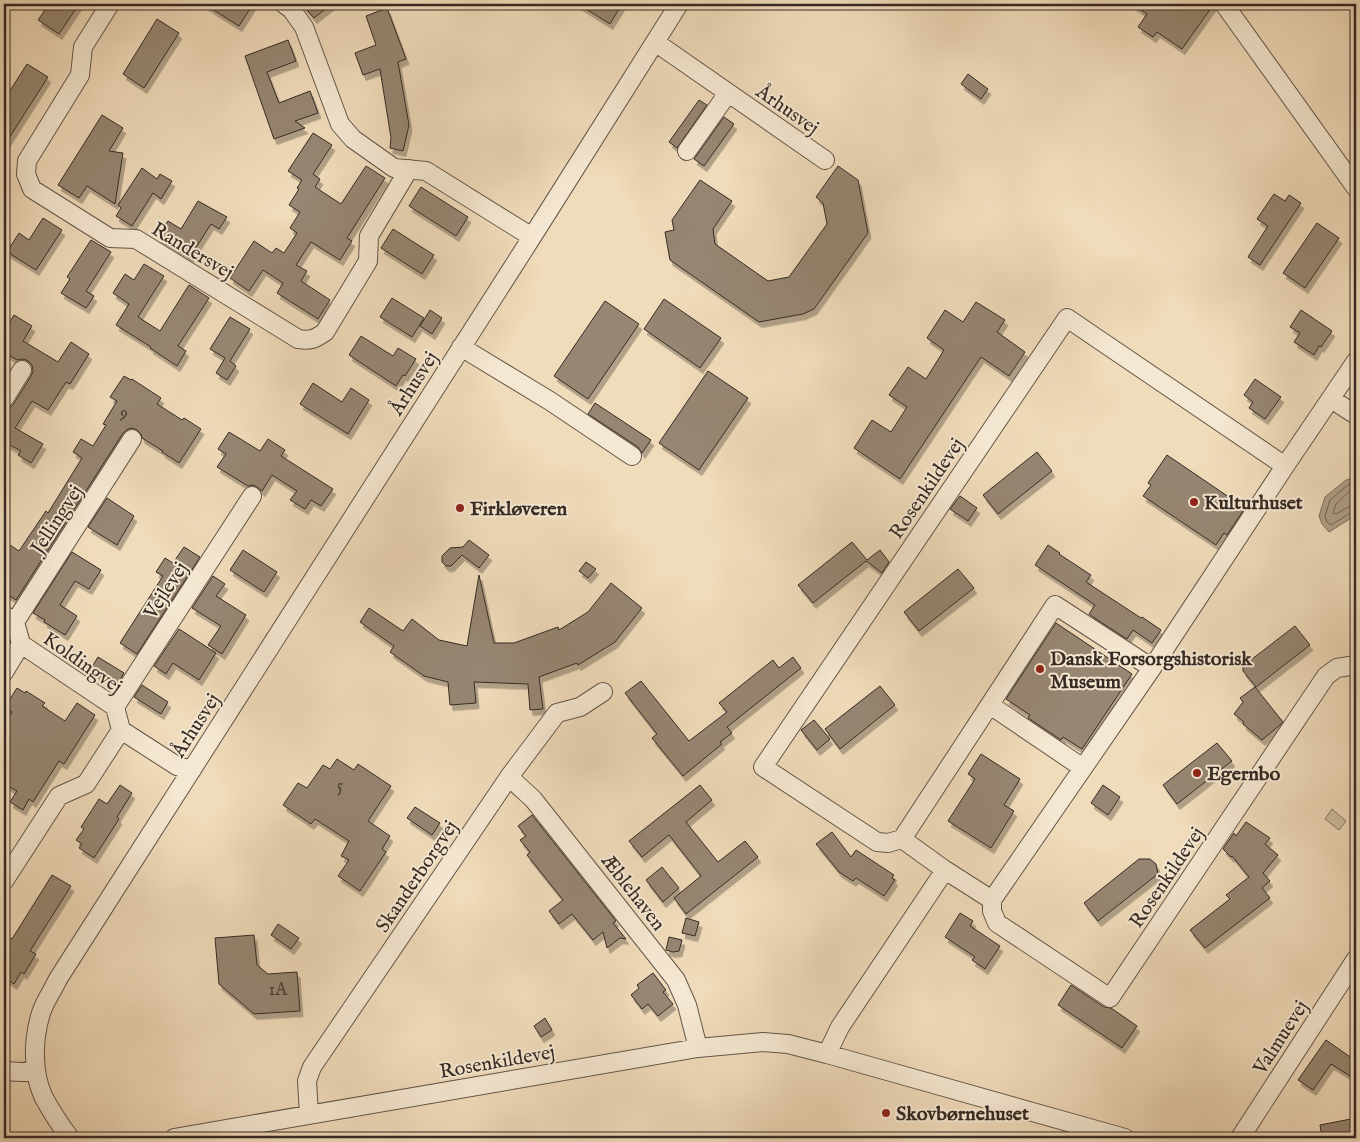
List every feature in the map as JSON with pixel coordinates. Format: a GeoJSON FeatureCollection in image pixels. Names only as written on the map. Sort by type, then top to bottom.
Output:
{"type":"FeatureCollection","features":[{"type":"Feature","properties":{"kind":"street","name":"Randersvej"},"geometry":{"type":"LineString","coordinates":[[110,4],[83,47],[80,75],[26,161],[26,174],[32,189],[110,238],[136,239],[298,339],[309,340],[325,332],[368,261],[369,236],[409,169]]}},
{"type":"Feature","properties":{"kind":"street"},"geometry":{"type":"LineString","coordinates":[[284,4],[304,27],[340,124],[353,139],[394,168],[426,171],[532,237]]}},
{"type":"Feature","properties":{"kind":"street","name":"Århusvej"},"geometry":{"type":"LineString","coordinates":[[70,1138],[54,1116],[42,1094],[36,1071],[34,1041],[42,1012],[58,979],[679,4]]}},
{"type":"Feature","properties":{"kind":"street"},"geometry":{"type":"LineString","coordinates":[[1224,4],[1356,188]]}},
{"type":"Feature","properties":{"kind":"street","name":"Århusvej"},"geometry":{"type":"LineString","coordinates":[[655,42],[825,160]]}},
{"type":"Feature","properties":{"kind":"street","name":"Århusvej"},"geometry":{"type":"LineString","coordinates":[[687,151],[728,93]]}},
{"type":"Feature","properties":{"kind":"street","name":"Rosenkildevej"},"geometry":{"type":"LineString","coordinates":[[902,839],[888,843],[876,842],[763,767],[1067,318],[1285,466]]}},
{"type":"Feature","properties":{"kind":"street","name":"Århusvej"},"geometry":{"type":"LineString","coordinates":[[461,347],[550,401],[632,456]]}},
{"type":"Feature","properties":{"kind":"street"},"geometry":{"type":"LineString","coordinates":[[1152,668],[1055,605],[902,839],[992,900],[1152,668],[1356,361]]}},
{"type":"Feature","properties":{"kind":"street"},"geometry":{"type":"LineString","coordinates":[[4,399],[22,370]]}},
{"type":"Feature","properties":{"kind":"street"},"geometry":{"type":"LineString","coordinates":[[1331,398],[1356,415]]}},
{"type":"Feature","properties":{"kind":"street","name":"Jellingvej"},"geometry":{"type":"LineString","coordinates":[[10,618],[132,439]]}},
{"type":"Feature","properties":{"kind":"street","name":"Vejlevej"},"geometry":{"type":"LineString","coordinates":[[114,707],[252,496]]}},
{"type":"Feature","properties":{"kind":"street","name":"Koldingvej"},"geometry":{"type":"LineString","coordinates":[[10,618],[21,644],[114,707],[121,730]]}},
{"type":"Feature","properties":{"kind":"street"},"geometry":{"type":"LineString","coordinates":[[4,672],[21,644]]}},
{"type":"Feature","properties":{"kind":"street","name":"Rosenkildevej"},"geometry":{"type":"LineString","coordinates":[[992,900],[992,911],[997,923],[1110,998],[1326,676],[1337,668],[1356,665]]}},
{"type":"Feature","properties":{"kind":"street","name":"Skanderborgvej"},"geometry":{"type":"LineString","coordinates":[[309,1115],[308,1081],[312,1067],[509,777],[557,714],[580,707],[603,692]]}},
{"type":"Feature","properties":{"kind":"street"},"geometry":{"type":"LineString","coordinates":[[990,704],[1083,768]]}},
{"type":"Feature","properties":{"kind":"street"},"geometry":{"type":"LineString","coordinates":[[4,881],[59,796],[86,784],[121,730],[177,766],[192,770]]}},
{"type":"Feature","properties":{"kind":"street","name":"Æblehaven"},"geometry":{"type":"LineString","coordinates":[[509,777],[534,799],[676,980],[687,1005],[698,1048]]}},
{"type":"Feature","properties":{"kind":"street"},"geometry":{"type":"LineString","coordinates":[[827,1054],[840,1028],[946,870]]}},
{"type":"Feature","properties":{"kind":"street","name":"Valmuevej"},"geometry":{"type":"LineString","coordinates":[[1240,1138],[1356,959]]}},
{"type":"Feature","properties":{"kind":"street","name":"Rosenkildevej"},"geometry":{"type":"LineString","coordinates":[[178,1138],[698,1048],[763,1042],[788,1044],[827,1054],[1125,1138]]}},
{"type":"Feature","properties":{"kind":"street"},"geometry":{"type":"LineString","coordinates":[[4,1071],[36,1071]]}},
{"type":"Feature","properties":{"kind":"shaded area"},"geometry":{"type":"Polygon","coordinates":[[[1332,809],[1346,821],[1339,830],[1325,819],[1332,809]]]}},
{"type":"Feature","properties":{"kind":"water"},"geometry":{"type":"Polygon","coordinates":[[[1356,477],[1356,515],[1329,532],[1322,524],[1319,516],[1325,497],[1346,480],[1356,477]]]}},
{"type":"Feature","properties":{"kind":"building"},"geometry":{"type":"Polygon","coordinates":[[[49,4],[79,4],[59,34],[38,20],[49,4]]]}},
{"type":"Feature","properties":{"kind":"building"},"geometry":{"type":"Polygon","coordinates":[[[204,4],[253,4],[239,26],[204,4]]]}},
{"type":"Feature","properties":{"kind":"building"},"geometry":{"type":"Polygon","coordinates":[[[302,4],[332,4],[314,18],[302,4]]]}},
{"type":"Feature","properties":{"kind":"building"},"geometry":{"type":"Polygon","coordinates":[[[578,4],[622,4],[610,24],[578,4]]]}},
{"type":"Feature","properties":{"kind":"building"},"geometry":{"type":"Polygon","coordinates":[[[1132,4],[1214,4],[1182,49],[1157,32],[1153,37],[1138,27],[1147,14],[1132,4]]]}},
{"type":"Feature","properties":{"kind":"building"},"geometry":{"type":"Polygon","coordinates":[[[387,8],[406,59],[398,62],[409,125],[403,151],[390,148],[391,138],[380,69],[363,75],[355,53],[376,45],[366,16],[387,8]]]}},
{"type":"Feature","properties":{"kind":"building"},"geometry":{"type":"Polygon","coordinates":[[[157,19],[179,33],[144,88],[123,74],[157,19]]]}},
{"type":"Feature","properties":{"kind":"building"},"geometry":{"type":"Polygon","coordinates":[[[288,40],[296,61],[267,72],[279,103],[310,91],[318,113],[295,121],[305,128],[274,139],[245,56],[288,40]]]}},
{"type":"Feature","properties":{"kind":"building"},"geometry":{"type":"Polygon","coordinates":[[[27,64],[48,77],[4,146],[4,100],[27,64]]]}},
{"type":"Feature","properties":{"kind":"building"},"geometry":{"type":"Polygon","coordinates":[[[968,74],[988,89],[981,99],[961,84],[968,74]]]}},
{"type":"Feature","properties":{"kind":"building"},"geometry":{"type":"Polygon","coordinates":[[[699,100],[707,105],[677,148],[669,142],[699,100]]]}},
{"type":"Feature","properties":{"kind":"building"},"geometry":{"type":"Polygon","coordinates":[[[102,115],[123,128],[109,151],[123,153],[115,204],[87,186],[79,198],[58,185],[102,115]]]}},
{"type":"Feature","properties":{"kind":"building"},"geometry":{"type":"Polygon","coordinates":[[[724,117],[734,124],[704,166],[694,159],[724,117]]]}},
{"type":"Feature","properties":{"kind":"building"},"geometry":{"type":"Polygon","coordinates":[[[313,133],[332,145],[313,174],[320,179],[315,187],[341,204],[366,166],[385,178],[347,238],[352,241],[340,260],[311,242],[296,265],[307,271],[301,281],[330,300],[318,319],[277,293],[283,283],[263,270],[249,291],[230,278],[254,241],[272,253],[276,248],[284,253],[297,233],[290,228],[300,212],[289,205],[302,180],[288,171],[313,133]]]}},
{"type":"Feature","properties":{"kind":"building"},"geometry":{"type":"Polygon","coordinates":[[[838,166],[858,180],[868,233],[814,309],[803,314],[759,322],[670,260],[665,232],[674,230],[672,220],[700,180],[732,201],[713,229],[715,244],[768,281],[789,277],[827,224],[823,203],[816,197],[838,166]]]}},
{"type":"Feature","properties":{"kind":"building"},"geometry":{"type":"Polygon","coordinates":[[[142,168],[157,179],[160,174],[172,181],[161,199],[153,193],[132,226],[116,216],[121,208],[118,205],[142,168]]]}},
{"type":"Feature","properties":{"kind":"building"},"geometry":{"type":"Polygon","coordinates":[[[421,187],[468,217],[456,236],[409,206],[421,187]]]}},
{"type":"Feature","properties":{"kind":"building"},"geometry":{"type":"Polygon","coordinates":[[[1274,194],[1285,201],[1289,195],[1301,203],[1260,265],[1248,257],[1268,226],[1257,219],[1274,194]]]}},
{"type":"Feature","properties":{"kind":"building"},"geometry":{"type":"Polygon","coordinates":[[[198,201],[227,217],[219,229],[211,224],[190,257],[158,237],[168,221],[181,229],[198,201]]]}},
{"type":"Feature","properties":{"kind":"building"},"geometry":{"type":"Polygon","coordinates":[[[43,218],[62,230],[36,270],[7,252],[19,233],[29,240],[43,218]]]}},
{"type":"Feature","properties":{"kind":"building"},"geometry":{"type":"Polygon","coordinates":[[[1317,223],[1339,238],[1305,288],[1283,273],[1317,223]]]}},
{"type":"Feature","properties":{"kind":"building"},"geometry":{"type":"Polygon","coordinates":[[[393,229],[434,255],[422,274],[381,248],[393,229]]]}},
{"type":"Feature","properties":{"kind":"building"},"geometry":{"type":"Polygon","coordinates":[[[91,240],[111,252],[86,291],[94,296],[86,308],[61,293],[70,279],[67,277],[91,240]]]}},
{"type":"Feature","properties":{"kind":"building"},"geometry":{"type":"Polygon","coordinates":[[[144,264],[164,276],[138,317],[160,331],[189,285],[209,298],[178,346],[186,351],[177,366],[116,325],[129,304],[113,293],[125,274],[134,280],[144,264]]]}},
{"type":"Feature","properties":{"kind":"building"},"geometry":{"type":"Polygon","coordinates":[[[392,298],[424,318],[412,337],[380,317],[392,298]]]}},
{"type":"Feature","properties":{"kind":"building"},"geometry":{"type":"Polygon","coordinates":[[[664,299],[721,338],[700,368],[644,329],[664,299]]]}},
{"type":"Feature","properties":{"kind":"building"},"geometry":{"type":"Polygon","coordinates":[[[605,301],[639,324],[588,399],[554,376],[605,301]]]}},
{"type":"Feature","properties":{"kind":"building"},"geometry":{"type":"Polygon","coordinates":[[[976,302],[1005,320],[997,332],[1025,352],[1009,376],[981,357],[900,479],[854,448],[872,420],[891,432],[907,407],[889,395],[908,367],[926,379],[944,350],[927,338],[945,310],[963,322],[976,302]]]}},
{"type":"Feature","properties":{"kind":"building"},"geometry":{"type":"Polygon","coordinates":[[[430,310],[442,318],[432,334],[420,326],[430,310]]]}},
{"type":"Feature","properties":{"kind":"building"},"geometry":{"type":"Polygon","coordinates":[[[1301,310],[1332,331],[1314,355],[1294,342],[1300,333],[1290,327],[1301,310]]]}},
{"type":"Feature","properties":{"kind":"building"},"geometry":{"type":"Polygon","coordinates":[[[14,315],[32,326],[23,341],[58,362],[71,342],[89,354],[70,384],[66,382],[48,410],[32,401],[15,428],[43,444],[31,463],[18,455],[21,451],[6,443],[4,447],[4,415],[13,405],[33,371],[32,365],[28,361],[23,359],[17,360],[4,352],[4,331],[14,315]]]}},
{"type":"Feature","properties":{"kind":"building"},"geometry":{"type":"Polygon","coordinates":[[[230,317],[250,329],[230,361],[236,366],[227,380],[216,373],[225,358],[210,349],[230,317]]]}},
{"type":"Feature","properties":{"kind":"building"},"geometry":{"type":"Polygon","coordinates":[[[361,336],[393,356],[398,348],[416,359],[396,386],[349,355],[361,336]]]}},
{"type":"Feature","properties":{"kind":"building"},"geometry":{"type":"Polygon","coordinates":[[[708,371],[748,398],[699,470],[659,443],[708,371]]]}},
{"type":"Feature","properties":{"kind":"building"},"geometry":{"type":"Polygon","coordinates":[[[124,376],[132,379],[161,398],[157,404],[182,420],[184,418],[201,429],[179,463],[142,438],[137,430],[132,428],[123,433],[16,600],[4,592],[4,541],[19,551],[46,511],[48,513],[82,458],[73,452],[81,439],[93,446],[106,425],[103,424],[117,401],[110,397],[124,376]]]}},
{"type":"Feature","properties":{"kind":"building"},"geometry":{"type":"Polygon","coordinates":[[[1255,379],[1281,397],[1265,419],[1249,408],[1253,402],[1244,395],[1255,379]]]}},
{"type":"Feature","properties":{"kind":"building"},"geometry":{"type":"Polygon","coordinates":[[[313,383],[342,402],[351,388],[369,400],[348,434],[300,404],[313,383]]]}},
{"type":"Feature","properties":{"kind":"building"},"geometry":{"type":"Polygon","coordinates":[[[595,403],[651,440],[642,453],[638,447],[588,414],[595,403]]]}},
{"type":"Feature","properties":{"kind":"building"},"geometry":{"type":"Polygon","coordinates":[[[229,432],[260,451],[268,439],[285,450],[281,456],[333,489],[321,506],[311,500],[305,509],[290,500],[297,491],[272,475],[262,491],[253,485],[248,486],[217,467],[226,454],[218,449],[229,432]]]}},
{"type":"Feature","properties":{"kind":"building"},"geometry":{"type":"Polygon","coordinates":[[[1037,452],[1052,471],[998,514],[983,495],[1037,452]]]}},
{"type":"Feature","properties":{"kind":"building","name":"Kulturhuset"},"geometry":{"type":"Polygon","coordinates":[[[1167,455],[1245,508],[1227,535],[1224,533],[1216,545],[1143,496],[1151,485],[1148,483],[1167,455]]]}},
{"type":"Feature","properties":{"kind":"building"},"geometry":{"type":"Polygon","coordinates":[[[960,496],[977,508],[968,521],[950,509],[960,496]]]}},
{"type":"Feature","properties":{"kind":"building"},"geometry":{"type":"Polygon","coordinates":[[[107,498],[134,516],[117,545],[88,527],[107,498]]]}},
{"type":"Feature","properties":{"kind":"building"},"geometry":{"type":"Polygon","coordinates":[[[469,540],[489,555],[479,568],[462,555],[451,566],[446,566],[442,562],[442,556],[450,548],[463,547],[469,540]]]}},
{"type":"Feature","properties":{"kind":"building"},"geometry":{"type":"Polygon","coordinates":[[[852,542],[867,560],[880,550],[889,562],[882,573],[866,561],[813,603],[798,585],[852,542]]]}},
{"type":"Feature","properties":{"kind":"building"},"geometry":{"type":"Polygon","coordinates":[[[1048,545],[1091,575],[1086,582],[1161,630],[1152,643],[1133,630],[1127,639],[1102,623],[1089,614],[1095,605],[1035,565],[1048,545]]]}},
{"type":"Feature","properties":{"kind":"building"},"geometry":{"type":"Polygon","coordinates":[[[184,547],[200,557],[137,654],[120,643],[163,576],[156,572],[165,558],[173,563],[184,547]]]}},
{"type":"Feature","properties":{"kind":"building"},"geometry":{"type":"Polygon","coordinates":[[[243,550],[277,572],[264,592],[230,570],[243,550]]]}},
{"type":"Feature","properties":{"kind":"building"},"geometry":{"type":"Polygon","coordinates":[[[72,552],[101,570],[89,589],[75,581],[60,605],[77,616],[65,635],[33,613],[72,552]]]}},
{"type":"Feature","properties":{"kind":"building"},"geometry":{"type":"Polygon","coordinates":[[[586,562],[596,569],[588,578],[579,571],[586,562]]]}},
{"type":"Feature","properties":{"kind":"building"},"geometry":{"type":"Polygon","coordinates":[[[958,569],[974,588],[919,631],[904,612],[958,569]]]}},
{"type":"Feature","properties":{"kind":"building"},"geometry":{"type":"Polygon","coordinates":[[[479,575],[494,643],[514,643],[558,627],[559,630],[588,612],[611,583],[642,608],[615,642],[578,665],[577,663],[539,677],[543,709],[530,710],[528,684],[474,682],[476,703],[450,705],[448,682],[424,676],[390,652],[394,646],[360,622],[369,608],[403,631],[412,619],[439,640],[467,646],[479,575]]]}},
{"type":"Feature","properties":{"kind":"building"},"geometry":{"type":"Polygon","coordinates":[[[213,576],[225,584],[216,596],[246,615],[222,654],[208,645],[221,626],[192,608],[213,576]]]}},
{"type":"Feature","properties":{"kind":"building"},"geometry":{"type":"Polygon","coordinates":[[[1056,623],[1132,674],[1082,749],[1063,737],[1061,740],[1028,718],[1030,715],[1006,699],[1056,623]]]}},
{"type":"Feature","properties":{"kind":"building"},"geometry":{"type":"Polygon","coordinates":[[[1295,626],[1310,645],[1256,687],[1243,671],[1243,666],[1295,626]]]}},
{"type":"Feature","properties":{"kind":"building"},"geometry":{"type":"Polygon","coordinates":[[[179,629],[216,653],[199,680],[173,663],[166,674],[154,666],[179,629]]]}},
{"type":"Feature","properties":{"kind":"building"},"geometry":{"type":"Polygon","coordinates":[[[98,657],[124,673],[116,686],[90,670],[98,657]]]}},
{"type":"Feature","properties":{"kind":"building"},"geometry":{"type":"Polygon","coordinates":[[[793,657],[801,668],[727,727],[732,733],[720,742],[722,744],[683,776],[652,738],[657,734],[625,693],[641,681],[689,741],[727,712],[719,703],[773,660],[779,668],[793,657]]]}},
{"type":"Feature","properties":{"kind":"building"},"geometry":{"type":"Polygon","coordinates":[[[142,685],[168,702],[161,714],[134,697],[142,685]]]}},
{"type":"Feature","properties":{"kind":"building"},"geometry":{"type":"Polygon","coordinates":[[[880,686],[895,705],[840,749],[825,729],[880,686]]]}},
{"type":"Feature","properties":{"kind":"building"},"geometry":{"type":"Polygon","coordinates":[[[1255,687],[1283,722],[1262,740],[1234,714],[1243,702],[1240,698],[1255,687]]]}},
{"type":"Feature","properties":{"kind":"building"},"geometry":{"type":"Polygon","coordinates":[[[17,688],[25,693],[26,691],[45,703],[42,706],[65,721],[77,703],[95,715],[64,764],[59,761],[33,802],[29,799],[23,810],[10,802],[17,791],[4,784],[4,725],[12,712],[5,707],[17,688]]]}},
{"type":"Feature","properties":{"kind":"building"},"geometry":{"type":"Polygon","coordinates":[[[814,720],[830,739],[817,750],[801,730],[814,720]]]}},
{"type":"Feature","properties":{"kind":"building","name":"Egernbo"},"geometry":{"type":"Polygon","coordinates":[[[1217,743],[1232,761],[1177,804],[1163,785],[1217,743]]]}},
{"type":"Feature","properties":{"kind":"building"},"geometry":{"type":"Polygon","coordinates":[[[981,754],[1020,779],[1004,805],[1014,811],[991,848],[948,821],[975,779],[968,774],[981,754]]]}},
{"type":"Feature","properties":{"kind":"building"},"geometry":{"type":"Polygon","coordinates":[[[337,759],[354,770],[358,764],[391,786],[368,821],[390,836],[382,849],[386,852],[360,891],[338,876],[349,860],[341,856],[349,841],[315,819],[311,824],[283,805],[298,783],[307,788],[323,765],[330,769],[337,759]]]}},
{"type":"Feature","properties":{"kind":"building"},"geometry":{"type":"Polygon","coordinates":[[[120,785],[132,793],[117,817],[119,819],[94,858],[79,848],[82,844],[76,840],[84,829],[81,827],[99,799],[107,804],[120,785]]]}},
{"type":"Feature","properties":{"kind":"building"},"geometry":{"type":"Polygon","coordinates":[[[700,785],[712,800],[686,822],[718,862],[745,841],[758,857],[686,914],[674,898],[701,876],[669,835],[642,857],[629,841],[700,785]]]}},
{"type":"Feature","properties":{"kind":"building"},"geometry":{"type":"Polygon","coordinates":[[[1103,785],[1120,797],[1108,815],[1091,803],[1103,785]]]}},
{"type":"Feature","properties":{"kind":"building"},"geometry":{"type":"Polygon","coordinates":[[[415,807],[440,823],[432,835],[407,818],[415,807]]]}},
{"type":"Feature","properties":{"kind":"building"},"geometry":{"type":"Polygon","coordinates":[[[532,815],[616,921],[613,923],[626,939],[620,938],[607,948],[603,932],[593,940],[572,914],[559,924],[549,911],[563,900],[527,855],[530,852],[520,840],[526,836],[518,826],[532,815]]]}},
{"type":"Feature","properties":{"kind":"building"},"geometry":{"type":"Polygon","coordinates":[[[1246,822],[1270,838],[1265,844],[1278,855],[1263,873],[1270,881],[1262,888],[1270,898],[1205,948],[1190,930],[1230,899],[1226,895],[1249,877],[1232,856],[1223,849],[1234,833],[1236,836],[1246,822]]]}},
{"type":"Feature","properties":{"kind":"building"},"geometry":{"type":"Polygon","coordinates":[[[832,832],[851,857],[856,850],[894,875],[892,878],[895,880],[884,896],[856,878],[853,881],[839,872],[816,844],[832,832]]]}},
{"type":"Feature","properties":{"kind":"building"},"geometry":{"type":"Polygon","coordinates":[[[1139,859],[1150,859],[1156,864],[1158,874],[1098,921],[1084,903],[1139,859]]]}},
{"type":"Feature","properties":{"kind":"building"},"geometry":{"type":"Polygon","coordinates":[[[662,867],[679,888],[663,902],[646,880],[662,867]]]}},
{"type":"Feature","properties":{"kind":"building"},"geometry":{"type":"Polygon","coordinates":[[[52,875],[71,886],[30,951],[36,954],[24,974],[21,972],[14,984],[4,977],[4,934],[12,939],[52,875]]]}},
{"type":"Feature","properties":{"kind":"building"},"geometry":{"type":"Polygon","coordinates":[[[960,913],[973,921],[970,926],[1000,946],[985,969],[972,960],[975,957],[945,937],[960,913]]]}},
{"type":"Feature","properties":{"kind":"building"},"geometry":{"type":"Polygon","coordinates":[[[686,918],[699,922],[695,936],[682,933],[686,918]]]}},
{"type":"Feature","properties":{"kind":"building"},"geometry":{"type":"Polygon","coordinates":[[[278,924],[299,938],[291,949],[271,935],[278,924]]]}},
{"type":"Feature","properties":{"kind":"building"},"geometry":{"type":"Polygon","coordinates":[[[254,935],[257,965],[268,974],[297,972],[300,1011],[254,1014],[219,984],[215,938],[254,935]]]}},
{"type":"Feature","properties":{"kind":"building"},"geometry":{"type":"Polygon","coordinates":[[[669,937],[682,940],[679,951],[666,950],[669,937]]]}},
{"type":"Feature","properties":{"kind":"building"},"geometry":{"type":"Polygon","coordinates":[[[653,973],[666,990],[663,992],[673,1004],[658,1016],[648,1004],[642,1009],[631,995],[639,988],[637,985],[653,973]]]}},
{"type":"Feature","properties":{"kind":"building"},"geometry":{"type":"Polygon","coordinates":[[[1071,985],[1104,1007],[1111,1008],[1137,1026],[1122,1048],[1058,1005],[1071,985]]]}},
{"type":"Feature","properties":{"kind":"building"},"geometry":{"type":"Polygon","coordinates":[[[545,1018],[552,1030],[541,1037],[534,1026],[545,1018]]]}},
{"type":"Feature","properties":{"kind":"building"},"geometry":{"type":"Polygon","coordinates":[[[1326,1040],[1356,1061],[1356,1068],[1350,1076],[1331,1064],[1313,1090],[1298,1080],[1326,1040]]]}},
{"type":"Feature","properties":{"kind":"building"},"geometry":{"type":"Polygon","coordinates":[[[1356,1118],[1356,1138],[1322,1138],[1320,1125],[1356,1118]]]}},
{"type":"Feature","properties":{"kind":"place","name":"Kulturhuset"},"geometry":{"type":"Point","coordinates":[1194,502]}},
{"type":"Feature","properties":{"kind":"place","name":"Firkløveren"},"geometry":{"type":"Point","coordinates":[460,508]}},
{"type":"Feature","properties":{"kind":"place","name":"Dansk Forsorgshistorisk Museum"},"geometry":{"type":"Point","coordinates":[1040,669]}},
{"type":"Feature","properties":{"kind":"place","name":"Egernbo"},"geometry":{"type":"Point","coordinates":[1197,773]}},
{"type":"Feature","properties":{"kind":"place","name":"Skovbørnehuset"},"geometry":{"type":"Point","coordinates":[886,1113]}}]}
